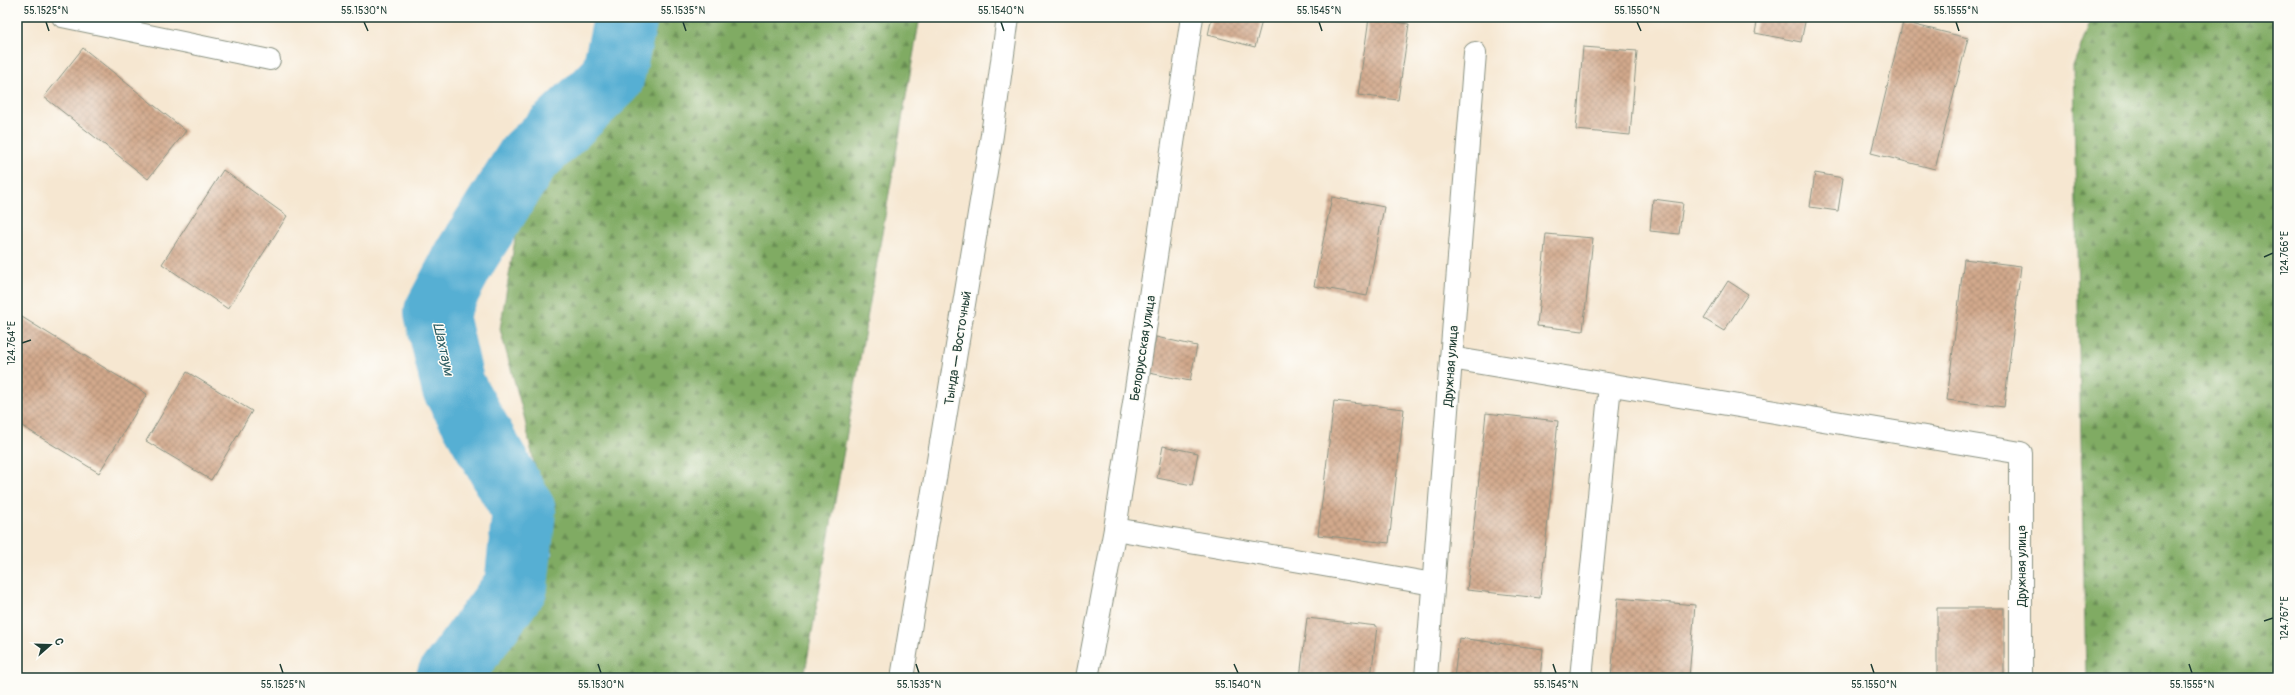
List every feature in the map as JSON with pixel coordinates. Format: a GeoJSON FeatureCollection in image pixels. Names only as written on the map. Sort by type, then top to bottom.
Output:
{"type":"FeatureCollection","features":[{"type":"Feature","properties":{"kind":"street","name":"Тында — Восточный"},"geometry":{"type":"LineString","coordinates":[[902,678],[992,135],[1008,17]]}},
{"type":"Feature","properties":{"kind":"street","name":"Белорусская улица"},"geometry":{"type":"LineString","coordinates":[[1087,678],[1115,529],[1192,17]]}},
{"type":"Feature","properties":{"kind":"street","name":"Дружная улица"},"geometry":{"type":"LineString","coordinates":[[1426,678],[1475,53]]}},
{"type":"Feature","properties":{"kind":"street"},"geometry":{"type":"LineString","coordinates":[[1451,358],[1610,385],[1581,678]]}},
{"type":"Feature","properties":{"kind":"street","name":"Дружная улица"},"geometry":{"type":"LineString","coordinates":[[1610,385],[2022,453],[2021,678]]}},
{"type":"Feature","properties":{"kind":"street"},"geometry":{"type":"LineString","coordinates":[[1115,529],[1433,584]]}},
{"type":"Feature","properties":{"kind":"lane"},"geometry":{"type":"LineString","coordinates":[[62,17],[270,60]]}},
{"type":"Feature","properties":{"kind":"green space"},"geometry":{"type":"Polygon","coordinates":[[[654,17],[920,17],[804,678],[465,678],[489,655],[553,554],[524,416],[500,329],[517,228],[551,156],[620,106],[654,17]]]}},
{"type":"Feature","properties":{"kind":"green space"},"geometry":{"type":"Polygon","coordinates":[[[2092,17],[2278,17],[2278,678],[2086,678],[2073,66],[2092,17]]]}},
{"type":"Feature","properties":{"kind":"building"},"geometry":{"type":"Polygon","coordinates":[[[1212,17],[1263,17],[1255,47],[1208,35],[1212,17]]]}},
{"type":"Feature","properties":{"kind":"building"},"geometry":{"type":"Polygon","coordinates":[[[1758,17],[1806,17],[1801,42],[1755,33],[1758,17]]]}},
{"type":"Feature","properties":{"kind":"building"},"geometry":{"type":"Polygon","coordinates":[[[1369,18],[1409,24],[1398,100],[1358,95],[1369,18]]]}},
{"type":"Feature","properties":{"kind":"building"},"geometry":{"type":"Polygon","coordinates":[[[1903,22],[1968,38],[1935,169],[1871,153],[1903,22]]]}},
{"type":"Feature","properties":{"kind":"building"},"geometry":{"type":"Polygon","coordinates":[[[1583,47],[1637,51],[1630,135],[1576,130],[1583,47]]]}},
{"type":"Feature","properties":{"kind":"building"},"geometry":{"type":"Polygon","coordinates":[[[83,48],[186,131],[148,179],[44,97],[83,48]]]}},
{"type":"Feature","properties":{"kind":"building"},"geometry":{"type":"Polygon","coordinates":[[[223,170],[287,216],[228,309],[162,264],[223,170]]]}},
{"type":"Feature","properties":{"kind":"building"},"geometry":{"type":"Polygon","coordinates":[[[1815,173],[1843,178],[1838,211],[1810,207],[1815,173]]]}},
{"type":"Feature","properties":{"kind":"building"},"geometry":{"type":"Polygon","coordinates":[[[1332,197],[1384,207],[1367,296],[1314,286],[1332,197]]]}},
{"type":"Feature","properties":{"kind":"building"},"geometry":{"type":"Polygon","coordinates":[[[1653,199],[1683,203],[1679,234],[1650,231],[1653,199]]]}},
{"type":"Feature","properties":{"kind":"building"},"geometry":{"type":"Polygon","coordinates":[[[1546,234],[1593,238],[1583,331],[1537,326],[1546,234]]]}},
{"type":"Feature","properties":{"kind":"building"},"geometry":{"type":"Polygon","coordinates":[[[1964,259],[2021,266],[2004,407],[1947,400],[1964,259]]]}},
{"type":"Feature","properties":{"kind":"building"},"geometry":{"type":"Polygon","coordinates":[[[1728,281],[1748,294],[1724,331],[1704,319],[1728,281]]]}},
{"type":"Feature","properties":{"kind":"building"},"geometry":{"type":"Polygon","coordinates":[[[17,314],[147,394],[99,473],[17,423],[17,314]]]}},
{"type":"Feature","properties":{"kind":"building"},"geometry":{"type":"Polygon","coordinates":[[[1156,337],[1197,346],[1190,381],[1149,373],[1156,337]]]}},
{"type":"Feature","properties":{"kind":"building"},"geometry":{"type":"Polygon","coordinates":[[[187,372],[252,411],[211,480],[146,441],[187,372]]]}},
{"type":"Feature","properties":{"kind":"building"},"geometry":{"type":"Polygon","coordinates":[[[1334,401],[1404,409],[1389,543],[1318,535],[1334,401]]]}},
{"type":"Feature","properties":{"kind":"building"},"geometry":{"type":"Polygon","coordinates":[[[1486,413],[1558,421],[1540,598],[1467,590],[1486,413]]]}},
{"type":"Feature","properties":{"kind":"building"},"geometry":{"type":"Polygon","coordinates":[[[1163,446],[1198,453],[1192,485],[1157,478],[1163,446]]]}},
{"type":"Feature","properties":{"kind":"building"},"geometry":{"type":"Polygon","coordinates":[[[1618,598],[1695,605],[1689,678],[1611,678],[1618,598]]]}},
{"type":"Feature","properties":{"kind":"building"},"geometry":{"type":"Polygon","coordinates":[[[1937,608],[2004,608],[2004,678],[1937,678],[1937,608]]]}},
{"type":"Feature","properties":{"kind":"building"},"geometry":{"type":"Polygon","coordinates":[[[1307,618],[1377,626],[1371,678],[1300,678],[1307,618]]]}},
{"type":"Feature","properties":{"kind":"building"},"geometry":{"type":"Polygon","coordinates":[[[1459,638],[1543,649],[1540,678],[1454,678],[1459,638]]]}},
{"type":"Feature","properties":{"kind":"waterway","name":"Шахтаум"},"geometry":{"type":"LineString","coordinates":[[448,678],[516,586],[524,511],[453,386],[436,312],[467,254],[528,158],[612,78],[626,17]]}}]}
